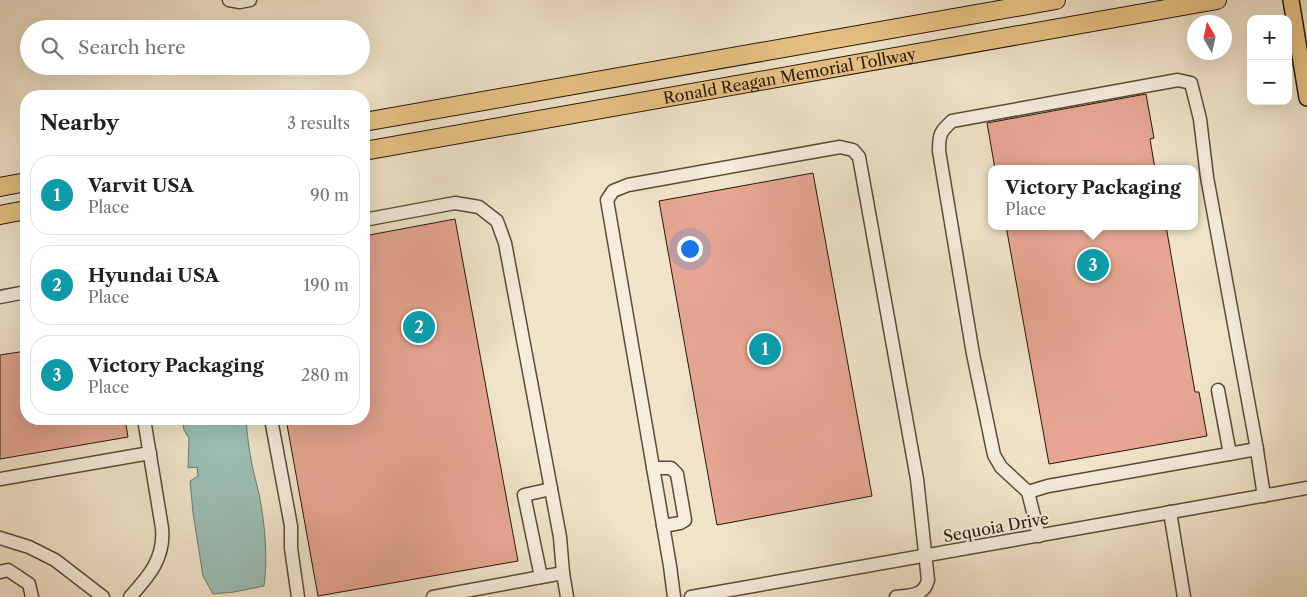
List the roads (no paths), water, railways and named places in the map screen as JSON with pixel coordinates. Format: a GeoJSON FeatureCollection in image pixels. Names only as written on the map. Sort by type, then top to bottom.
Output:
{"type":"FeatureCollection","features":[{"type":"Feature","properties":{"kind":"highway","name":"Ronald Reagan Memorial Tollway"},"geometry":{"type":"LineString","coordinates":[[370,121],[1056,0]]}},
{"type":"Feature","properties":{"kind":"highway","name":"Ronald Reagan Memorial Tollway"},"geometry":{"type":"LineString","coordinates":[[370,149],[1217,0]]}},
{"type":"Feature","properties":{"kind":"highway"},"geometry":{"type":"LineString","coordinates":[[0,187],[20,183]]}},
{"type":"Feature","properties":{"kind":"highway"},"geometry":{"type":"LineString","coordinates":[[0,215],[20,211]]}},
{"type":"Feature","properties":{"kind":"main road"},"geometry":{"type":"LineString","coordinates":[[1291,0],[1307,98]]}},
{"type":"Feature","properties":{"kind":"street"},"geometry":{"type":"LineString","coordinates":[[229,0],[240,2],[250,0]]}},
{"type":"Feature","properties":{"kind":"street"},"geometry":{"type":"LineString","coordinates":[[1039,536],[1028,492],[1001,467],[994,455],[973,354],[939,150],[939,137],[942,130],[952,121],[1178,80],[1191,83],[1200,119],[1207,177],[1264,496]]}},
{"type":"Feature","properties":{"kind":"street"},"geometry":{"type":"LineString","coordinates":[[674,597],[607,200],[613,191],[628,185],[840,147],[852,150],[859,157],[862,168],[917,479],[928,580],[925,589],[918,595],[896,597]]}},
{"type":"Feature","properties":{"kind":"street"},"geometry":{"type":"LineString","coordinates":[[370,219],[456,204],[479,207],[497,221],[505,242],[560,537],[567,597]]}},
{"type":"Feature","properties":{"kind":"street"},"geometry":{"type":"LineString","coordinates":[[0,297],[20,293]]}},
{"type":"Feature","properties":{"kind":"street"},"geometry":{"type":"LineString","coordinates":[[1218,390],[1230,454]]}},
{"type":"Feature","properties":{"kind":"street"},"geometry":{"type":"LineString","coordinates":[[130,597],[146,579],[157,562],[163,540],[145,425]]}},
{"type":"Feature","properties":{"kind":"street"},"geometry":{"type":"LineString","coordinates":[[272,425],[291,526],[291,548],[298,597]]}},
{"type":"Feature","properties":{"kind":"street"},"geometry":{"type":"LineString","coordinates":[[1028,492],[1048,486],[1257,449]]}},
{"type":"Feature","properties":{"kind":"street"},"geometry":{"type":"LineString","coordinates":[[0,478],[150,453]]}},
{"type":"Feature","properties":{"kind":"street"},"geometry":{"type":"LineString","coordinates":[[653,468],[670,468],[677,474],[683,506],[685,520],[680,523],[663,526]]}},
{"type":"Feature","properties":{"kind":"street","name":"Sequoia Drive"},"geometry":{"type":"LineString","coordinates":[[692,597],[1307,488]]}},
{"type":"Feature","properties":{"kind":"street"},"geometry":{"type":"LineString","coordinates":[[541,577],[524,495],[551,489]]}},
{"type":"Feature","properties":{"kind":"street"},"geometry":{"type":"LineString","coordinates":[[1170,512],[1184,597]]}},
{"type":"Feature","properties":{"kind":"street"},"geometry":{"type":"LineString","coordinates":[[0,538],[29,547],[55,560],[103,597]]}},
{"type":"Feature","properties":{"kind":"street"},"geometry":{"type":"LineString","coordinates":[[0,572],[8,570],[30,584],[32,597]]}},
{"type":"Feature","properties":{"kind":"street"},"geometry":{"type":"LineString","coordinates":[[433,597],[563,573]]}},
{"type":"Feature","properties":{"kind":"water"},"geometry":{"type":"Polygon","coordinates":[[[183,425],[247,425],[264,528],[266,563],[264,586],[213,594],[203,576],[190,481],[198,476],[197,467],[188,468],[189,438],[183,425]]]}},
{"type":"Feature","properties":{"kind":"place","name":"Victory Packaging"},"geometry":{"type":"Point","coordinates":[1093,265]}},
{"type":"Feature","properties":{"kind":"place","name":"Hyundai USA"},"geometry":{"type":"Point","coordinates":[419,327]}},
{"type":"Feature","properties":{"kind":"place","name":"Varvit USA"},"geometry":{"type":"Point","coordinates":[765,349]}}]}
